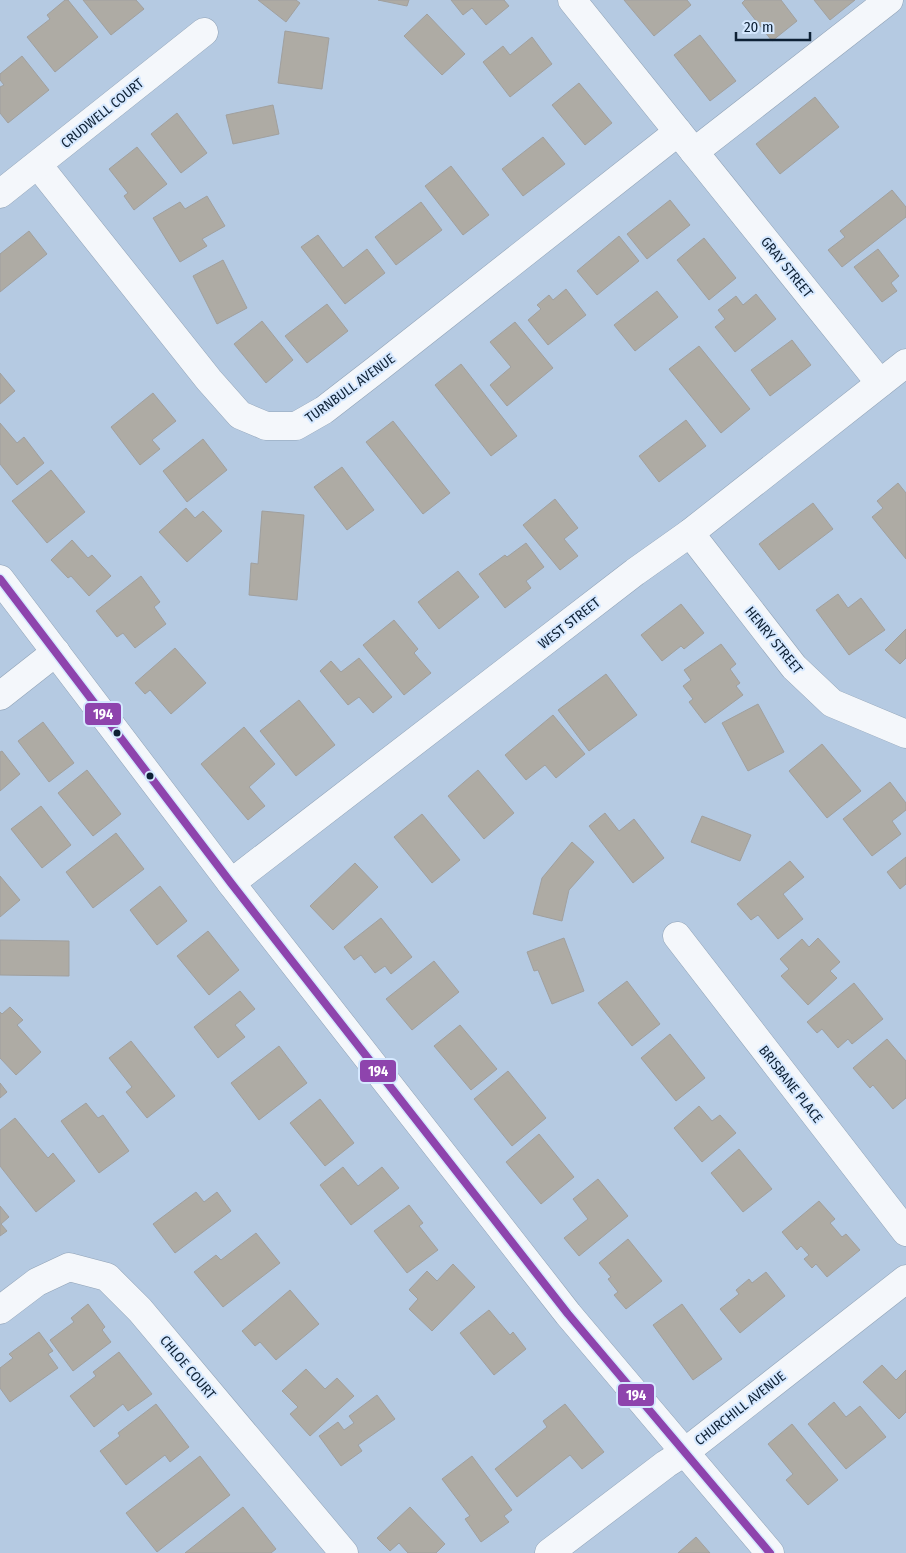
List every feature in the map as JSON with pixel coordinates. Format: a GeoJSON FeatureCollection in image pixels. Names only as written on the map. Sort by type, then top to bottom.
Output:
{"type":"FeatureCollection","features":[{"type":"Feature","properties":{"kind":"street","name":"GRAY STREET"},"geometry":{"type":"LineString","coordinates":[[572,0],[880,383]]}},
{"type":"Feature","properties":{"kind":"street"},"geometry":{"type":"LineString","coordinates":[[686,142],[889,0]]}},
{"type":"Feature","properties":{"kind":"street","name":"CRUDWELL COURT"},"geometry":{"type":"LineString","coordinates":[[0,194],[204,32]]}},
{"type":"Feature","properties":{"kind":"street","name":"TURNBULL AVENUE"},"geometry":{"type":"LineString","coordinates":[[38,165],[209,380],[240,415],[266,426],[296,426],[324,410],[390,359],[686,142]]}},
{"type":"Feature","properties":{"kind":"street","name":"WEST STREET"},"geometry":{"type":"LineString","coordinates":[[231,883],[627,578],[690,533],[906,363]]}},
{"type":"Feature","properties":{"kind":"street","name":"HENRY STREET"},"geometry":{"type":"LineString","coordinates":[[690,533],[794,668],[832,703],[906,734]]}},
{"type":"Feature","properties":{"kind":"street"},"geometry":{"type":"LineString","coordinates":[[0,579],[231,883],[568,1314],[770,1553]]}},
{"type":"Feature","properties":{"kind":"street"},"geometry":{"type":"LineString","coordinates":[[0,696],[56,652]]}},
{"type":"Feature","properties":{"kind":"street","name":"BRISBANE PLACE"},"geometry":{"type":"LineString","coordinates":[[677,936],[906,1232]]}},
{"type":"Feature","properties":{"kind":"street","name":"CHLOE COURT"},"geometry":{"type":"LineString","coordinates":[[0,1310],[37,1282],[69,1267],[107,1277],[140,1310],[344,1553]]}},
{"type":"Feature","properties":{"kind":"street","name":"CHURCHILL AVENUE"},"geometry":{"type":"LineString","coordinates":[[549,1553],[666,1464],[685,1452],[906,1279]]}},
{"type":"Feature","properties":{"kind":"building"},"geometry":{"type":"Polygon","coordinates":[[[65,0],[68,0],[98,37],[55,72],[27,37],[50,19],[47,15],[65,0]]]}},
{"type":"Feature","properties":{"kind":"building"},"geometry":{"type":"Polygon","coordinates":[[[83,0],[136,0],[144,9],[111,35],[83,0]]]}},
{"type":"Feature","properties":{"kind":"building"},"geometry":{"type":"Polygon","coordinates":[[[258,0],[296,0],[300,3],[286,22],[258,0]]]}},
{"type":"Feature","properties":{"kind":"building"},"geometry":{"type":"Polygon","coordinates":[[[378,0],[409,0],[407,6],[378,0]]]}},
{"type":"Feature","properties":{"kind":"building"},"geometry":{"type":"Polygon","coordinates":[[[451,0],[504,0],[509,6],[486,25],[472,8],[463,15],[451,0]]]}},
{"type":"Feature","properties":{"kind":"building"},"geometry":{"type":"Polygon","coordinates":[[[624,0],[687,0],[691,5],[654,36],[624,0]]]}},
{"type":"Feature","properties":{"kind":"building"},"geometry":{"type":"Polygon","coordinates":[[[745,0],[781,0],[797,21],[772,41],[742,3],[745,0]]]}},
{"type":"Feature","properties":{"kind":"building"},"geometry":{"type":"Polygon","coordinates":[[[814,0],[855,0],[830,20],[814,0]]]}},
{"type":"Feature","properties":{"kind":"building"},"geometry":{"type":"Polygon","coordinates":[[[427,14],[465,54],[442,75],[404,36],[427,14]]]}},
{"type":"Feature","properties":{"kind":"building"},"geometry":{"type":"Polygon","coordinates":[[[285,31],[329,38],[322,89],[278,83],[285,31]]]}},
{"type":"Feature","properties":{"kind":"building"},"geometry":{"type":"Polygon","coordinates":[[[700,35],[736,81],[710,101],[674,55],[700,35]]]}},
{"type":"Feature","properties":{"kind":"building"},"geometry":{"type":"Polygon","coordinates":[[[532,37],[552,64],[510,97],[483,62],[503,46],[510,55],[532,37]]]}},
{"type":"Feature","properties":{"kind":"building"},"geometry":{"type":"Polygon","coordinates":[[[22,56],[49,90],[8,123],[0,113],[0,87],[4,85],[0,80],[0,74],[22,56]]]}},
{"type":"Feature","properties":{"kind":"building"},"geometry":{"type":"Polygon","coordinates":[[[579,83],[612,123],[585,145],[552,105],[579,83]]]}},
{"type":"Feature","properties":{"kind":"building"},"geometry":{"type":"Polygon","coordinates":[[[815,97],[839,127],[780,174],[756,144],[815,97]]]}},
{"type":"Feature","properties":{"kind":"building"},"geometry":{"type":"Polygon","coordinates":[[[273,105],[279,134],[233,144],[226,115],[273,105]]]}},
{"type":"Feature","properties":{"kind":"building"},"geometry":{"type":"Polygon","coordinates":[[[177,113],[207,153],[181,173],[151,134],[177,113]]]}},
{"type":"Feature","properties":{"kind":"building"},"geometry":{"type":"Polygon","coordinates":[[[543,137],[565,164],[523,196],[502,169],[543,137]]]}},
{"type":"Feature","properties":{"kind":"building"},"geometry":{"type":"Polygon","coordinates":[[[137,147],[167,184],[134,210],[124,196],[128,193],[109,169],[137,147]]]}},
{"type":"Feature","properties":{"kind":"building"},"geometry":{"type":"Polygon","coordinates":[[[451,166],[489,215],[463,235],[425,186],[451,166]]]}},
{"type":"Feature","properties":{"kind":"building"},"geometry":{"type":"Polygon","coordinates":[[[892,190],[906,207],[906,217],[842,267],[828,250],[845,237],[840,231],[892,190]]]}},
{"type":"Feature","properties":{"kind":"building"},"geometry":{"type":"Polygon","coordinates":[[[207,196],[225,226],[202,239],[207,246],[180,262],[153,218],[180,202],[185,209],[207,196]]]}},
{"type":"Feature","properties":{"kind":"building"},"geometry":{"type":"Polygon","coordinates":[[[670,200],[690,225],[647,259],[627,234],[670,200]]]}},
{"type":"Feature","properties":{"kind":"building"},"geometry":{"type":"Polygon","coordinates":[[[421,202],[442,230],[396,265],[375,237],[421,202]]]}},
{"type":"Feature","properties":{"kind":"building"},"geometry":{"type":"Polygon","coordinates":[[[29,231],[47,254],[0,292],[0,254],[29,231]]]}},
{"type":"Feature","properties":{"kind":"building"},"geometry":{"type":"Polygon","coordinates":[[[318,235],[343,268],[367,249],[385,273],[345,304],[301,247],[318,235]]]}},
{"type":"Feature","properties":{"kind":"building"},"geometry":{"type":"Polygon","coordinates":[[[619,236],[639,261],[597,295],[577,271],[619,236]]]}},
{"type":"Feature","properties":{"kind":"building"},"geometry":{"type":"Polygon","coordinates":[[[704,238],[736,278],[709,300],[677,260],[704,238]]]}},
{"type":"Feature","properties":{"kind":"building"},"geometry":{"type":"Polygon","coordinates":[[[878,249],[899,276],[891,283],[897,291],[882,302],[854,267],[878,249]]]}},
{"type":"Feature","properties":{"kind":"building"},"geometry":{"type":"Polygon","coordinates":[[[223,260],[247,308],[217,324],[193,276],[223,260]]]}},
{"type":"Feature","properties":{"kind":"building"},"geometry":{"type":"Polygon","coordinates":[[[566,289],[586,315],[548,345],[528,320],[541,309],[537,305],[549,295],[553,300],[566,289]]]}},
{"type":"Feature","properties":{"kind":"building"},"geometry":{"type":"Polygon","coordinates":[[[657,291],[678,317],[635,351],[614,325],[657,291]]]}},
{"type":"Feature","properties":{"kind":"building"},"geometry":{"type":"Polygon","coordinates":[[[756,294],[776,319],[735,352],[715,327],[725,319],[718,310],[736,296],[743,305],[756,294]]]}},
{"type":"Feature","properties":{"kind":"building"},"geometry":{"type":"Polygon","coordinates":[[[327,304],[348,331],[307,363],[285,336],[327,304]]]}},
{"type":"Feature","properties":{"kind":"building"},"geometry":{"type":"Polygon","coordinates":[[[262,321],[293,360],[266,383],[234,344],[262,321]]]}},
{"type":"Feature","properties":{"kind":"building"},"geometry":{"type":"Polygon","coordinates":[[[515,322],[553,368],[507,406],[490,385],[511,367],[490,342],[515,322]]]}},
{"type":"Feature","properties":{"kind":"building"},"geometry":{"type":"Polygon","coordinates":[[[792,340],[811,365],[770,396],[751,370],[792,340]]]}},
{"type":"Feature","properties":{"kind":"building"},"geometry":{"type":"Polygon","coordinates":[[[699,346],[750,409],[721,433],[669,369],[699,346]]]}},
{"type":"Feature","properties":{"kind":"building"},"geometry":{"type":"Polygon","coordinates":[[[461,364],[517,436],[491,456],[435,385],[461,364]]]}},
{"type":"Feature","properties":{"kind":"building"},"geometry":{"type":"Polygon","coordinates":[[[0,373],[15,391],[0,404],[0,373]]]}},
{"type":"Feature","properties":{"kind":"building"},"geometry":{"type":"Polygon","coordinates":[[[153,393],[176,421],[152,440],[160,449],[140,465],[111,427],[153,393]]]}},
{"type":"Feature","properties":{"kind":"building"},"geometry":{"type":"Polygon","coordinates":[[[686,420],[706,446],[659,482],[639,456],[686,420]]]}},
{"type":"Feature","properties":{"kind":"building"},"geometry":{"type":"Polygon","coordinates":[[[393,421],[450,493],[423,514],[366,442],[393,421]]]}},
{"type":"Feature","properties":{"kind":"building"},"geometry":{"type":"Polygon","coordinates":[[[0,423],[17,443],[24,437],[44,463],[17,485],[0,464],[0,423]]]}},
{"type":"Feature","properties":{"kind":"building"},"geometry":{"type":"Polygon","coordinates":[[[203,439],[227,470],[187,502],[163,471],[203,439]]]}},
{"type":"Feature","properties":{"kind":"building"},"geometry":{"type":"Polygon","coordinates":[[[342,467],[374,510],[347,530],[314,487],[342,467]]]}},
{"type":"Feature","properties":{"kind":"building"},"geometry":{"type":"Polygon","coordinates":[[[51,470],[85,512],[47,543],[12,501],[51,470]]]}},
{"type":"Feature","properties":{"kind":"building"},"geometry":{"type":"Polygon","coordinates":[[[898,483],[906,493],[906,559],[872,517],[883,508],[877,501],[898,483]]]}},
{"type":"Feature","properties":{"kind":"building"},"geometry":{"type":"Polygon","coordinates":[[[555,499],[578,528],[564,539],[578,556],[560,570],[523,525],[555,499]]]}},
{"type":"Feature","properties":{"kind":"building"},"geometry":{"type":"Polygon","coordinates":[[[813,503],[833,529],[779,570],[759,544],[813,503]]]}},
{"type":"Feature","properties":{"kind":"building"},"geometry":{"type":"Polygon","coordinates":[[[186,508],[195,518],[203,511],[222,531],[187,562],[159,532],[186,508]]]}},
{"type":"Feature","properties":{"kind":"building"},"geometry":{"type":"Polygon","coordinates":[[[262,511],[304,515],[297,600],[249,595],[251,563],[258,564],[262,511]]]}},
{"type":"Feature","properties":{"kind":"building"},"geometry":{"type":"Polygon","coordinates":[[[72,540],[88,558],[92,555],[111,576],[89,596],[71,576],[68,578],[51,560],[72,540]]]}},
{"type":"Feature","properties":{"kind":"building"},"geometry":{"type":"Polygon","coordinates":[[[526,543],[544,567],[526,581],[531,588],[505,608],[479,574],[505,555],[507,557],[526,543]]]}},
{"type":"Feature","properties":{"kind":"building"},"geometry":{"type":"Polygon","coordinates":[[[458,571],[479,597],[439,629],[418,602],[458,571]]]}},
{"type":"Feature","properties":{"kind":"building"},"geometry":{"type":"Polygon","coordinates":[[[141,576],[160,602],[154,607],[166,624],[135,648],[123,633],[117,637],[96,611],[141,576]]]}},
{"type":"Feature","properties":{"kind":"building"},"geometry":{"type":"Polygon","coordinates":[[[838,594],[848,608],[861,598],[885,630],[849,655],[816,610],[838,594]]]}},
{"type":"Feature","properties":{"kind":"building"},"geometry":{"type":"Polygon","coordinates":[[[681,604],[704,633],[684,649],[681,646],[662,661],[641,635],[681,604]]]}},
{"type":"Feature","properties":{"kind":"building"},"geometry":{"type":"Polygon","coordinates":[[[394,620],[418,649],[414,653],[431,673],[404,695],[363,645],[394,620]]]}},
{"type":"Feature","properties":{"kind":"building"},"geometry":{"type":"Polygon","coordinates":[[[906,629],[906,658],[900,664],[885,650],[906,629]]]}},
{"type":"Feature","properties":{"kind":"building"},"geometry":{"type":"Polygon","coordinates":[[[721,644],[736,664],[730,669],[740,683],[736,686],[743,695],[705,723],[689,702],[693,699],[683,686],[691,680],[684,670],[721,644]]]}},
{"type":"Feature","properties":{"kind":"building"},"geometry":{"type":"Polygon","coordinates":[[[175,648],[206,683],[171,714],[150,690],[145,694],[135,683],[175,648]]]}},
{"type":"Feature","properties":{"kind":"building"},"geometry":{"type":"Polygon","coordinates":[[[359,658],[392,697],[373,713],[359,697],[348,705],[320,671],[331,661],[341,672],[359,658]]]}},
{"type":"Feature","properties":{"kind":"building"},"geometry":{"type":"Polygon","coordinates":[[[606,674],[637,715],[589,751],[558,710],[606,674]]]}},
{"type":"Feature","properties":{"kind":"building"},"geometry":{"type":"Polygon","coordinates":[[[299,700],[335,745],[296,776],[260,731],[299,700]]]}},
{"type":"Feature","properties":{"kind":"building"},"geometry":{"type":"Polygon","coordinates":[[[758,704],[784,752],[748,771],[722,723],[758,704]]]}},
{"type":"Feature","properties":{"kind":"building"},"geometry":{"type":"Polygon","coordinates":[[[553,715],[585,754],[556,778],[545,765],[526,780],[505,755],[553,715]]]}},
{"type":"Feature","properties":{"kind":"building"},"geometry":{"type":"Polygon","coordinates":[[[43,722],[74,763],[49,782],[18,741],[43,722]]]}},
{"type":"Feature","properties":{"kind":"building"},"geometry":{"type":"Polygon","coordinates":[[[244,727],[275,764],[249,787],[265,806],[248,820],[201,764],[244,727]]]}},
{"type":"Feature","properties":{"kind":"building"},"geometry":{"type":"Polygon","coordinates":[[[822,744],[861,791],[827,818],[789,771],[822,744]]]}},
{"type":"Feature","properties":{"kind":"building"},"geometry":{"type":"Polygon","coordinates":[[[2,751],[20,774],[0,791],[0,752],[2,751]]]}},
{"type":"Feature","properties":{"kind":"building"},"geometry":{"type":"Polygon","coordinates":[[[87,770],[121,814],[93,836],[58,793],[87,770]]]}},
{"type":"Feature","properties":{"kind":"building"},"geometry":{"type":"Polygon","coordinates":[[[478,770],[514,813],[484,839],[448,796],[478,770]]]}},
{"type":"Feature","properties":{"kind":"building"},"geometry":{"type":"Polygon","coordinates":[[[890,782],[906,803],[906,810],[892,821],[901,834],[872,856],[843,819],[890,782]]]}},
{"type":"Feature","properties":{"kind":"building"},"geometry":{"type":"Polygon","coordinates":[[[41,806],[71,845],[42,868],[11,829],[41,806]]]}},
{"type":"Feature","properties":{"kind":"building"},"geometry":{"type":"Polygon","coordinates":[[[605,813],[619,831],[634,819],[664,858],[633,883],[589,826],[605,813]]]}},
{"type":"Feature","properties":{"kind":"building"},"geometry":{"type":"Polygon","coordinates":[[[422,814],[460,860],[432,883],[394,837],[422,814]]]}},
{"type":"Feature","properties":{"kind":"building"},"geometry":{"type":"Polygon","coordinates":[[[702,816],[751,835],[740,861],[691,842],[702,816]]]}},
{"type":"Feature","properties":{"kind":"building"},"geometry":{"type":"Polygon","coordinates":[[[116,833],[144,869],[93,908],[66,872],[116,833]]]}},
{"type":"Feature","properties":{"kind":"building"},"geometry":{"type":"Polygon","coordinates":[[[572,842],[594,862],[569,890],[562,921],[533,914],[542,878],[572,842]]]}},
{"type":"Feature","properties":{"kind":"building"},"geometry":{"type":"Polygon","coordinates":[[[906,857],[906,884],[900,889],[887,872],[906,857]]]}},
{"type":"Feature","properties":{"kind":"building"},"geometry":{"type":"Polygon","coordinates":[[[790,861],[804,877],[783,894],[803,919],[778,939],[758,915],[751,920],[737,904],[790,861]]]}},
{"type":"Feature","properties":{"kind":"building"},"geometry":{"type":"Polygon","coordinates":[[[355,863],[378,887],[333,930],[310,906],[355,863]]]}},
{"type":"Feature","properties":{"kind":"building"},"geometry":{"type":"Polygon","coordinates":[[[0,876],[20,900],[0,917],[0,876]]]}},
{"type":"Feature","properties":{"kind":"building"},"geometry":{"type":"Polygon","coordinates":[[[160,886],[187,921],[157,945],[130,910],[160,886]]]}},
{"type":"Feature","properties":{"kind":"building"},"geometry":{"type":"Polygon","coordinates":[[[381,918],[412,957],[391,974],[385,966],[375,973],[361,955],[354,960],[344,947],[381,918]]]}},
{"type":"Feature","properties":{"kind":"building"},"geometry":{"type":"Polygon","coordinates":[[[208,931],[239,970],[209,995],[177,956],[208,931]]]}},
{"type":"Feature","properties":{"kind":"building"},"geometry":{"type":"Polygon","coordinates":[[[564,938],[584,991],[552,1004],[538,970],[534,971],[527,952],[564,938]]]}},
{"type":"Feature","properties":{"kind":"building"},"geometry":{"type":"Polygon","coordinates":[[[818,938],[840,962],[830,971],[837,978],[808,1005],[781,976],[789,969],[780,959],[802,939],[809,947],[818,938]]]}},
{"type":"Feature","properties":{"kind":"building"},"geometry":{"type":"Polygon","coordinates":[[[0,940],[69,941],[69,976],[0,975],[0,940]]]}},
{"type":"Feature","properties":{"kind":"building"},"geometry":{"type":"Polygon","coordinates":[[[434,961],[459,992],[412,1030],[386,999],[434,961]]]}},
{"type":"Feature","properties":{"kind":"building"},"geometry":{"type":"Polygon","coordinates":[[[627,981],[660,1024],[632,1046],[598,1003],[627,981]]]}},
{"type":"Feature","properties":{"kind":"building"},"geometry":{"type":"Polygon","coordinates":[[[854,983],[883,1019],[852,1044],[848,1039],[838,1048],[822,1029],[817,1033],[807,1022],[854,983]]]}},
{"type":"Feature","properties":{"kind":"building"},"geometry":{"type":"Polygon","coordinates":[[[240,991],[255,1009],[235,1025],[245,1037],[218,1058],[194,1027],[240,991]]]}},
{"type":"Feature","properties":{"kind":"building"},"geometry":{"type":"Polygon","coordinates":[[[10,1007],[23,1020],[17,1025],[41,1052],[16,1075],[0,1058],[0,1012],[2,1014],[10,1007]]]}},
{"type":"Feature","properties":{"kind":"building"},"geometry":{"type":"Polygon","coordinates":[[[460,1025],[497,1069],[471,1090],[434,1046],[460,1025]]]}},
{"type":"Feature","properties":{"kind":"building"},"geometry":{"type":"Polygon","coordinates":[[[670,1034],[705,1078],[676,1101],[641,1058],[670,1034]]]}},
{"type":"Feature","properties":{"kind":"building"},"geometry":{"type":"Polygon","coordinates":[[[887,1039],[906,1061],[906,1098],[893,1109],[873,1085],[870,1088],[853,1068],[887,1039]]]}},
{"type":"Feature","properties":{"kind":"building"},"geometry":{"type":"Polygon","coordinates":[[[131,1041],[175,1096],[147,1118],[126,1092],[132,1087],[109,1058],[131,1041]]]}},
{"type":"Feature","properties":{"kind":"building"},"geometry":{"type":"Polygon","coordinates":[[[279,1046],[307,1083],[259,1120],[231,1083],[279,1046]]]}},
{"type":"Feature","properties":{"kind":"building"},"geometry":{"type":"Polygon","coordinates":[[[508,1071],[546,1118],[512,1146],[474,1099],[508,1071]]]}},
{"type":"Feature","properties":{"kind":"building"},"geometry":{"type":"Polygon","coordinates":[[[0,1083],[7,1092],[0,1098],[0,1083]]]}},
{"type":"Feature","properties":{"kind":"building"},"geometry":{"type":"Polygon","coordinates":[[[320,1099],[354,1143],[325,1166],[290,1123],[320,1099]]]}},
{"type":"Feature","properties":{"kind":"building"},"geometry":{"type":"Polygon","coordinates":[[[86,1103],[98,1118],[103,1115],[129,1151],[99,1173],[61,1121],[86,1103]]]}},
{"type":"Feature","properties":{"kind":"building"},"geometry":{"type":"Polygon","coordinates":[[[699,1106],[712,1121],[720,1115],[736,1133],[702,1162],[674,1128],[699,1106]]]}},
{"type":"Feature","properties":{"kind":"building"},"geometry":{"type":"Polygon","coordinates":[[[15,1118],[48,1158],[53,1153],[75,1181],[36,1212],[0,1166],[0,1130],[15,1118]]]}},
{"type":"Feature","properties":{"kind":"building"},"geometry":{"type":"Polygon","coordinates":[[[539,1134],[574,1177],[541,1204],[506,1162],[539,1134]]]}},
{"type":"Feature","properties":{"kind":"building"},"geometry":{"type":"Polygon","coordinates":[[[739,1149],[772,1189],[743,1212],[711,1173],[739,1149]]]}},
{"type":"Feature","properties":{"kind":"building"},"geometry":{"type":"Polygon","coordinates":[[[343,1167],[358,1186],[382,1167],[399,1188],[351,1225],[320,1185],[343,1167]]]}},
{"type":"Feature","properties":{"kind":"building"},"geometry":{"type":"Polygon","coordinates":[[[598,1179],[628,1216],[579,1256],[564,1238],[588,1219],[573,1199],[598,1179]]]}},
{"type":"Feature","properties":{"kind":"building"},"geometry":{"type":"Polygon","coordinates":[[[196,1192],[204,1202],[217,1192],[231,1211],[175,1253],[153,1224],[196,1192]]]}},
{"type":"Feature","properties":{"kind":"building"},"geometry":{"type":"Polygon","coordinates":[[[819,1201],[835,1219],[830,1223],[842,1237],[846,1234],[860,1250],[827,1277],[816,1264],[812,1268],[804,1259],[809,1255],[801,1246],[797,1250],[782,1232],[819,1201]]]}},
{"type":"Feature","properties":{"kind":"building"},"geometry":{"type":"Polygon","coordinates":[[[409,1205],[423,1223],[419,1226],[438,1250],[407,1273],[374,1231],[409,1205]]]}},
{"type":"Feature","properties":{"kind":"building"},"geometry":{"type":"Polygon","coordinates":[[[0,1206],[9,1217],[1,1224],[7,1231],[0,1236],[0,1206]]]}},
{"type":"Feature","properties":{"kind":"building"},"geometry":{"type":"Polygon","coordinates":[[[256,1233],[280,1263],[223,1307],[194,1272],[216,1255],[221,1260],[256,1233]]]}},
{"type":"Feature","properties":{"kind":"building"},"geometry":{"type":"Polygon","coordinates":[[[628,1239],[662,1281],[626,1309],[614,1295],[618,1292],[608,1279],[611,1277],[599,1263],[628,1239]]]}},
{"type":"Feature","properties":{"kind":"building"},"geometry":{"type":"Polygon","coordinates":[[[453,1264],[475,1287],[432,1331],[409,1309],[418,1299],[409,1290],[427,1271],[437,1281],[453,1264]]]}},
{"type":"Feature","properties":{"kind":"building"},"geometry":{"type":"Polygon","coordinates":[[[766,1272],[785,1296],[740,1333],[720,1309],[739,1294],[736,1290],[749,1279],[752,1283],[766,1272]]]}},
{"type":"Feature","properties":{"kind":"building"},"geometry":{"type":"Polygon","coordinates":[[[290,1290],[319,1324],[276,1360],[260,1342],[255,1346],[242,1331],[290,1290]]]}},
{"type":"Feature","properties":{"kind":"building"},"geometry":{"type":"Polygon","coordinates":[[[88,1304],[105,1327],[102,1330],[111,1342],[73,1371],[50,1340],[74,1322],[71,1318],[88,1304]]]}},
{"type":"Feature","properties":{"kind":"building"},"geometry":{"type":"Polygon","coordinates":[[[682,1304],[722,1359],[693,1380],[653,1325],[682,1304]]]}},
{"type":"Feature","properties":{"kind":"building"},"geometry":{"type":"Polygon","coordinates":[[[489,1310],[510,1335],[513,1332],[526,1349],[494,1375],[460,1333],[489,1310]]]}},
{"type":"Feature","properties":{"kind":"building"},"geometry":{"type":"Polygon","coordinates":[[[39,1332],[53,1351],[48,1354],[58,1368],[10,1402],[0,1388],[0,1368],[13,1358],[9,1354],[39,1332]]]}},
{"type":"Feature","properties":{"kind":"building"},"geometry":{"type":"Polygon","coordinates":[[[119,1352],[152,1394],[128,1411],[123,1404],[94,1427],[70,1396],[96,1376],[93,1372],[119,1352]]]}},
{"type":"Feature","properties":{"kind":"building"},"geometry":{"type":"Polygon","coordinates":[[[882,1365],[896,1380],[906,1370],[906,1412],[899,1419],[863,1382],[882,1365]]]}},
{"type":"Feature","properties":{"kind":"building"},"geometry":{"type":"Polygon","coordinates":[[[306,1369],[325,1389],[337,1378],[354,1396],[310,1436],[290,1414],[298,1407],[282,1391],[306,1369]]]}},
{"type":"Feature","properties":{"kind":"building"},"geometry":{"type":"Polygon","coordinates":[[[377,1395],[395,1419],[358,1445],[362,1451],[341,1466],[319,1436],[338,1422],[344,1430],[354,1423],[349,1416],[377,1395]]]}},
{"type":"Feature","properties":{"kind":"building"},"geometry":{"type":"Polygon","coordinates":[[[834,1402],[846,1417],[860,1406],[886,1437],[846,1469],[808,1424],[834,1402]]]}},
{"type":"Feature","properties":{"kind":"building"},"geometry":{"type":"Polygon","coordinates":[[[156,1404],[189,1447],[170,1462],[165,1455],[126,1485],[100,1451],[120,1436],[118,1433],[156,1404]]]}},
{"type":"Feature","properties":{"kind":"building"},"geometry":{"type":"Polygon","coordinates":[[[565,1404],[604,1452],[582,1469],[570,1455],[517,1497],[495,1469],[547,1427],[543,1421],[565,1404]]]}},
{"type":"Feature","properties":{"kind":"building"},"geometry":{"type":"Polygon","coordinates":[[[792,1424],[838,1480],[808,1505],[786,1480],[793,1474],[768,1444],[792,1424]]]}},
{"type":"Feature","properties":{"kind":"building"},"geometry":{"type":"Polygon","coordinates":[[[200,1456],[230,1495],[157,1552],[126,1513],[200,1456]]]}},
{"type":"Feature","properties":{"kind":"building"},"geometry":{"type":"Polygon","coordinates":[[[472,1456],[512,1510],[504,1516],[509,1522],[481,1542],[465,1519],[470,1516],[442,1479],[472,1456]]]}},
{"type":"Feature","properties":{"kind":"building"},"geometry":{"type":"Polygon","coordinates":[[[243,1507],[276,1549],[271,1553],[185,1553],[243,1507]]]}},
{"type":"Feature","properties":{"kind":"building"},"geometry":{"type":"Polygon","coordinates":[[[410,1507],[445,1544],[436,1553],[408,1553],[399,1543],[390,1551],[377,1538],[410,1507]]]}},
{"type":"Feature","properties":{"kind":"building"},"geometry":{"type":"Polygon","coordinates":[[[696,1537],[710,1553],[678,1553],[696,1537]]]}},
{"type":"Feature","properties":{"kind":"transit line","name":"194"},"geometry":{"type":"LineString","coordinates":[[0,579],[231,883],[568,1314],[770,1553]]}}]}
